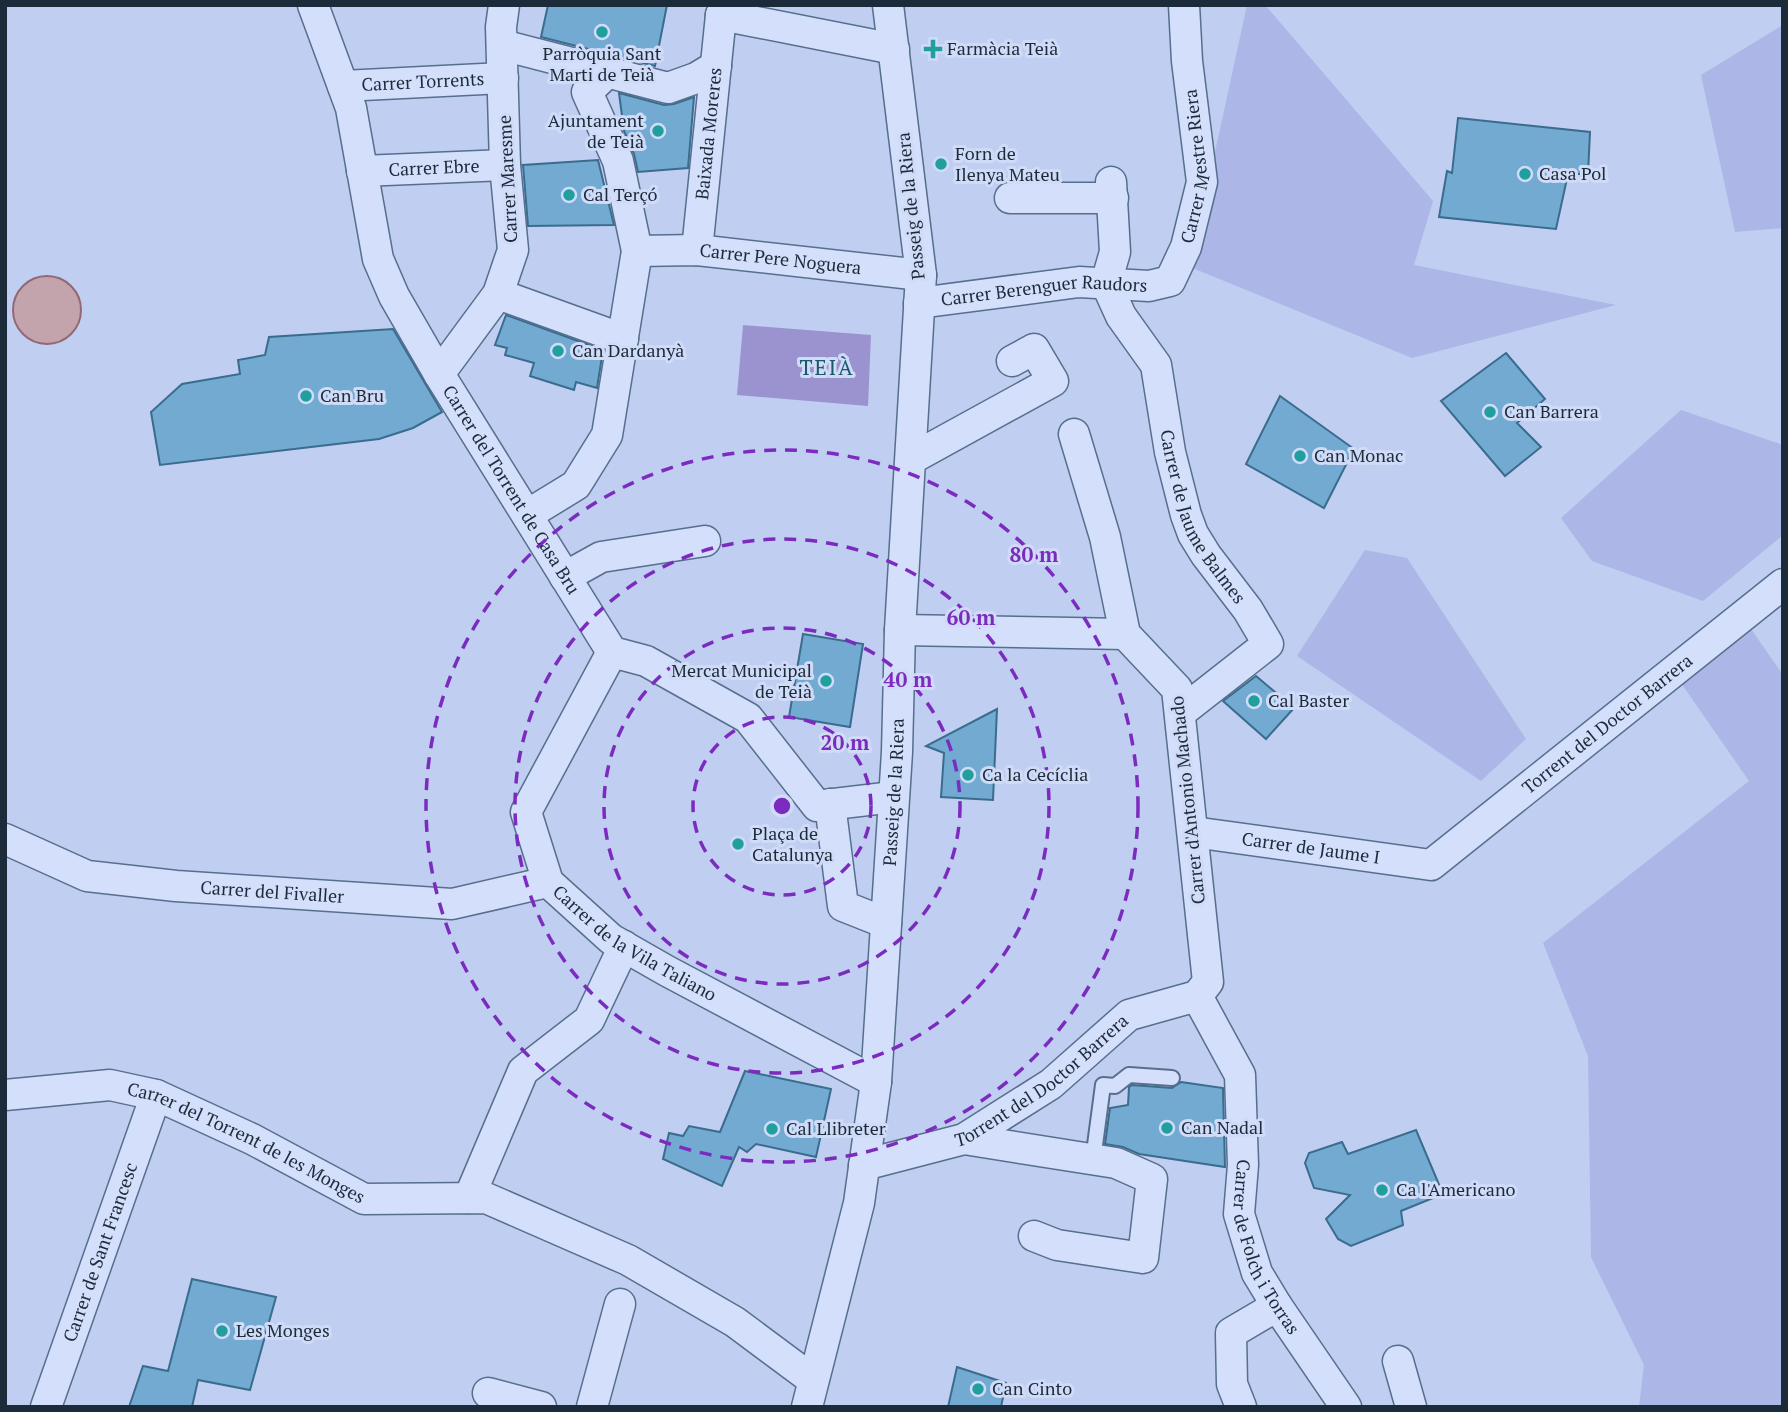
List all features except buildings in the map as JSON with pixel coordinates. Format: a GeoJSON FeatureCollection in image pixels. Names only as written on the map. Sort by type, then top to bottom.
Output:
{"type":"FeatureCollection","features":[{"type":"Feature","properties":{"kind":"street","name":"Carrer del Torrent de Casa Bru"},"geometry":{"type":"LineString","coordinates":[[313,5],[351,108],[378,259],[394,296],[439,374],[612,652]]}},
{"type":"Feature","properties":{"kind":"street","name":"Carrer Maresme"},"geometry":{"type":"LineString","coordinates":[[439,374],[498,294],[513,250],[505,165],[501,27],[504,5]]}},
{"type":"Feature","properties":{"kind":"street","name":"Passeig de la Riera"},"geometry":{"type":"LineString","coordinates":[[810,1394],[859,1203],[876,1082],[897,752],[900,631],[920,289],[888,5]]}},
{"type":"Feature","properties":{"kind":"street","name":"Carrer Mestre Riera"},"geometry":{"type":"LineString","coordinates":[[1170,281],[1186,247],[1202,182],[1187,61],[1184,5]]}},
{"type":"Feature","properties":{"kind":"street"},"geometry":{"type":"LineString","coordinates":[[716,10],[894,50]]}},
{"type":"Feature","properties":{"kind":"street","name":"Baixada Moreres"},"geometry":{"type":"LineString","coordinates":[[697,250],[716,66],[716,10]]}},
{"type":"Feature","properties":{"kind":"street"},"geometry":{"type":"LineString","coordinates":[[502,45],[668,88],[696,78],[716,66]]}},
{"type":"Feature","properties":{"kind":"street"},"geometry":{"type":"LineString","coordinates":[[527,516],[576,485],[607,435],[637,251],[618,161],[587,92],[610,71]]}},
{"type":"Feature","properties":{"kind":"street","name":"Carrer Torrents"},"geometry":{"type":"LineString","coordinates":[[343,86],[503,78]]}},
{"type":"Feature","properties":{"kind":"street","name":"Carrer Ebre"},"geometry":{"type":"LineString","coordinates":[[362,170],[505,165]]}},
{"type":"Feature","properties":{"kind":"street"},"geometry":{"type":"LineString","coordinates":[[1010,198],[1112,190],[1115,252],[1106,283]]}},
{"type":"Feature","properties":{"kind":"street","name":"Carrer Pere Noguera"},"geometry":{"type":"LineString","coordinates":[[637,251],[697,250],[920,289]]}},
{"type":"Feature","properties":{"kind":"street","name":"Carrer Berenguer Raudors"},"geometry":{"type":"LineString","coordinates":[[920,289],[1079,282],[1149,286],[1170,281]]}},
{"type":"Feature","properties":{"kind":"street","name":"Carrer de Jaume Balmes"},"geometry":{"type":"LineString","coordinates":[[1106,283],[1121,316],[1156,365],[1170,452],[1186,515],[1194,534],[1206,555],[1248,610],[1268,644],[1180,713]]}},
{"type":"Feature","properties":{"kind":"street"},"geometry":{"type":"LineString","coordinates":[[498,294],[623,339]]}},
{"type":"Feature","properties":{"kind":"street"},"geometry":{"type":"LineString","coordinates":[[911,459],[1053,381],[1034,349],[1012,361]]}},
{"type":"Feature","properties":{"kind":"street"},"geometry":{"type":"LineString","coordinates":[[900,631],[1125,634],[1105,537],[1074,435]]}},
{"type":"Feature","properties":{"kind":"street"},"geometry":{"type":"LineString","coordinates":[[565,577],[601,557],[705,541]]}},
{"type":"Feature","properties":{"kind":"street","name":"Torrent del Doctor Barrera"},"geometry":{"type":"LineString","coordinates":[[1431,865],[1783,584]]}},
{"type":"Feature","properties":{"kind":"street","name":"Carrer d'Antonio Machado"},"geometry":{"type":"LineString","coordinates":[[1125,634],[1177,689],[1193,832],[1202,989]]}},
{"type":"Feature","properties":{"kind":"street"},"geometry":{"type":"LineString","coordinates":[[612,652],[646,661],[748,718],[817,806],[893,797]]}},
{"type":"Feature","properties":{"kind":"street","name":"Carrer de la Vila Taliano"},"geometry":{"type":"LineString","coordinates":[[612,652],[526,812],[548,882],[611,939],[876,1082]]}},
{"type":"Feature","properties":{"kind":"street"},"geometry":{"type":"LineString","coordinates":[[830,804],[844,906],[886,923]]}},
{"type":"Feature","properties":{"kind":"street","name":"Carrer de Jaume I"},"geometry":{"type":"LineString","coordinates":[[1193,832],[1431,865]]}},
{"type":"Feature","properties":{"kind":"street","name":"Carrer del Fivaller"},"geometry":{"type":"LineString","coordinates":[[5,839],[87,876],[176,886],[452,904],[548,882]]}},
{"type":"Feature","properties":{"kind":"street"},"geometry":{"type":"LineString","coordinates":[[468,1198],[523,1071],[589,1020],[624,946]]}},
{"type":"Feature","properties":{"kind":"street","name":"Torrent del Doctor Barrera"},"geometry":{"type":"LineString","coordinates":[[864,1165],[964,1139],[1051,1084],[1129,1015],[1202,989]]}},
{"type":"Feature","properties":{"kind":"street","name":"Carrer de Folch i Torras"},"geometry":{"type":"LineString","coordinates":[[1202,989],[1240,1075],[1243,1165],[1239,1214],[1257,1273],[1277,1307],[1346,1407]]}},
{"type":"Feature","properties":{"kind":"street","name":"Carrer del Torrent de les Monges"},"geometry":{"type":"LineString","coordinates":[[5,1095],[110,1085],[156,1096],[252,1139],[364,1199],[486,1198],[628,1260],[735,1322],[810,1394]]}},
{"type":"Feature","properties":{"kind":"street","name":"Carrer de Sant Francesc"},"geometry":{"type":"LineString","coordinates":[[46,1407],[156,1096]]}},
{"type":"Feature","properties":{"kind":"street"},"geometry":{"type":"LineString","coordinates":[[964,1139],[1116,1163],[1152,1179],[1143,1258],[1057,1245],[1034,1236]]}},
{"type":"Feature","properties":{"kind":"street"},"geometry":{"type":"LineString","coordinates":[[592,1407],[620,1304]]}},
{"type":"Feature","properties":{"kind":"street"},"geometry":{"type":"LineString","coordinates":[[1241,1407],[1232,1384],[1231,1333],[1277,1307]]}},
{"type":"Feature","properties":{"kind":"street"},"geometry":{"type":"LineString","coordinates":[[1398,1361],[1411,1407]]}},
{"type":"Feature","properties":{"kind":"street"},"geometry":{"type":"LineString","coordinates":[[488,1392],[541,1407]]}},
{"type":"Feature","properties":{"kind":"lane"},"geometry":{"type":"LineString","coordinates":[[1093,1160],[1102,1084],[1115,1086],[1129,1075],[1172,1079]]}},
{"type":"Feature","properties":{"kind":"shaded area"},"geometry":{"type":"Polygon","coordinates":[[[1247,5],[1265,5],[1433,201],[1414,265],[1616,305],[1412,358],[1190,267],[1247,5]]]}},
{"type":"Feature","properties":{"kind":"shaded area"},"geometry":{"type":"Polygon","coordinates":[[[1783,25],[1783,228],[1735,232],[1701,75],[1783,25]]]}},
{"type":"Feature","properties":{"kind":"shaded area"},"geometry":{"type":"Polygon","coordinates":[[[40,276],[54,276],[66,281],[76,291],[81,310],[76,329],[66,339],[54,344],[40,344],[28,339],[18,329],[13,317],[13,303],[18,291],[28,281],[40,276]]]}},
{"type":"Feature","properties":{"kind":"shaded area"},"geometry":{"type":"Polygon","coordinates":[[[743,325],[871,335],[868,406],[737,395],[743,325]]]}},
{"type":"Feature","properties":{"kind":"shaded area"},"geometry":{"type":"Polygon","coordinates":[[[1681,410],[1783,445],[1783,535],[1703,601],[1592,561],[1561,518],[1681,410]]]}},
{"type":"Feature","properties":{"kind":"shaded area"},"geometry":{"type":"Polygon","coordinates":[[[1365,550],[1407,558],[1526,739],[1481,781],[1297,656],[1365,550]]]}},
{"type":"Feature","properties":{"kind":"shaded area"},"geometry":{"type":"Polygon","coordinates":[[[1751,629],[1783,675],[1783,1407],[1639,1407],[1644,1365],[1591,1257],[1588,1056],[1543,943],[1749,781],[1681,683],[1751,629]]]}},
{"type":"Feature","properties":{"kind":"place","name":"Parròquia Sant Marti de Teià"},"geometry":{"type":"Point","coordinates":[602,32]}},
{"type":"Feature","properties":{"kind":"place","name":"Farmàcia Teià"},"geometry":{"type":"Point","coordinates":[933,49]}},
{"type":"Feature","properties":{"kind":"place","name":"Ajuntament de Teià"},"geometry":{"type":"Point","coordinates":[658,131]}},
{"type":"Feature","properties":{"kind":"place","name":"Forn de Ilenya Mateu"},"geometry":{"type":"Point","coordinates":[941,164]}},
{"type":"Feature","properties":{"kind":"place","name":"Casa Pol"},"geometry":{"type":"Point","coordinates":[1525,174]}},
{"type":"Feature","properties":{"kind":"place","name":"Cal Terçó"},"geometry":{"type":"Point","coordinates":[569,195]}},
{"type":"Feature","properties":{"kind":"place","name":"Can Dardanyà"},"geometry":{"type":"Point","coordinates":[558,351]}},
{"type":"Feature","properties":{"kind":"place","name":"Can Bru"},"geometry":{"type":"Point","coordinates":[306,396]}},
{"type":"Feature","properties":{"kind":"place","name":"Can Barrera"},"geometry":{"type":"Point","coordinates":[1490,412]}},
{"type":"Feature","properties":{"kind":"place","name":"Can Monac"},"geometry":{"type":"Point","coordinates":[1300,456]}},
{"type":"Feature","properties":{"kind":"place","name":"Mercat Municipal de Teià"},"geometry":{"type":"Point","coordinates":[826,681]}},
{"type":"Feature","properties":{"kind":"place","name":"Cal Baster"},"geometry":{"type":"Point","coordinates":[1254,701]}},
{"type":"Feature","properties":{"kind":"place","name":"Ca la Cecíclia"},"geometry":{"type":"Point","coordinates":[968,775]}},
{"type":"Feature","properties":{"kind":"place","name":"Plaça de Catalunya"},"geometry":{"type":"Point","coordinates":[738,844]}},
{"type":"Feature","properties":{"kind":"place","name":"Can Nadal"},"geometry":{"type":"Point","coordinates":[1167,1128]}},
{"type":"Feature","properties":{"kind":"place","name":"Cal Llibreter"},"geometry":{"type":"Point","coordinates":[772,1129]}},
{"type":"Feature","properties":{"kind":"place","name":"Ca l'Americano"},"geometry":{"type":"Point","coordinates":[1382,1190]}},
{"type":"Feature","properties":{"kind":"place","name":"Les Monges"},"geometry":{"type":"Point","coordinates":[222,1331]}},
{"type":"Feature","properties":{"kind":"place","name":"Can Cinto"},"geometry":{"type":"Point","coordinates":[978,1389]}},
{"type":"Feature","properties":{"kind":"district","name":"TEIÀ"},"geometry":{"type":"Point","coordinates":[827,368]}}]}
